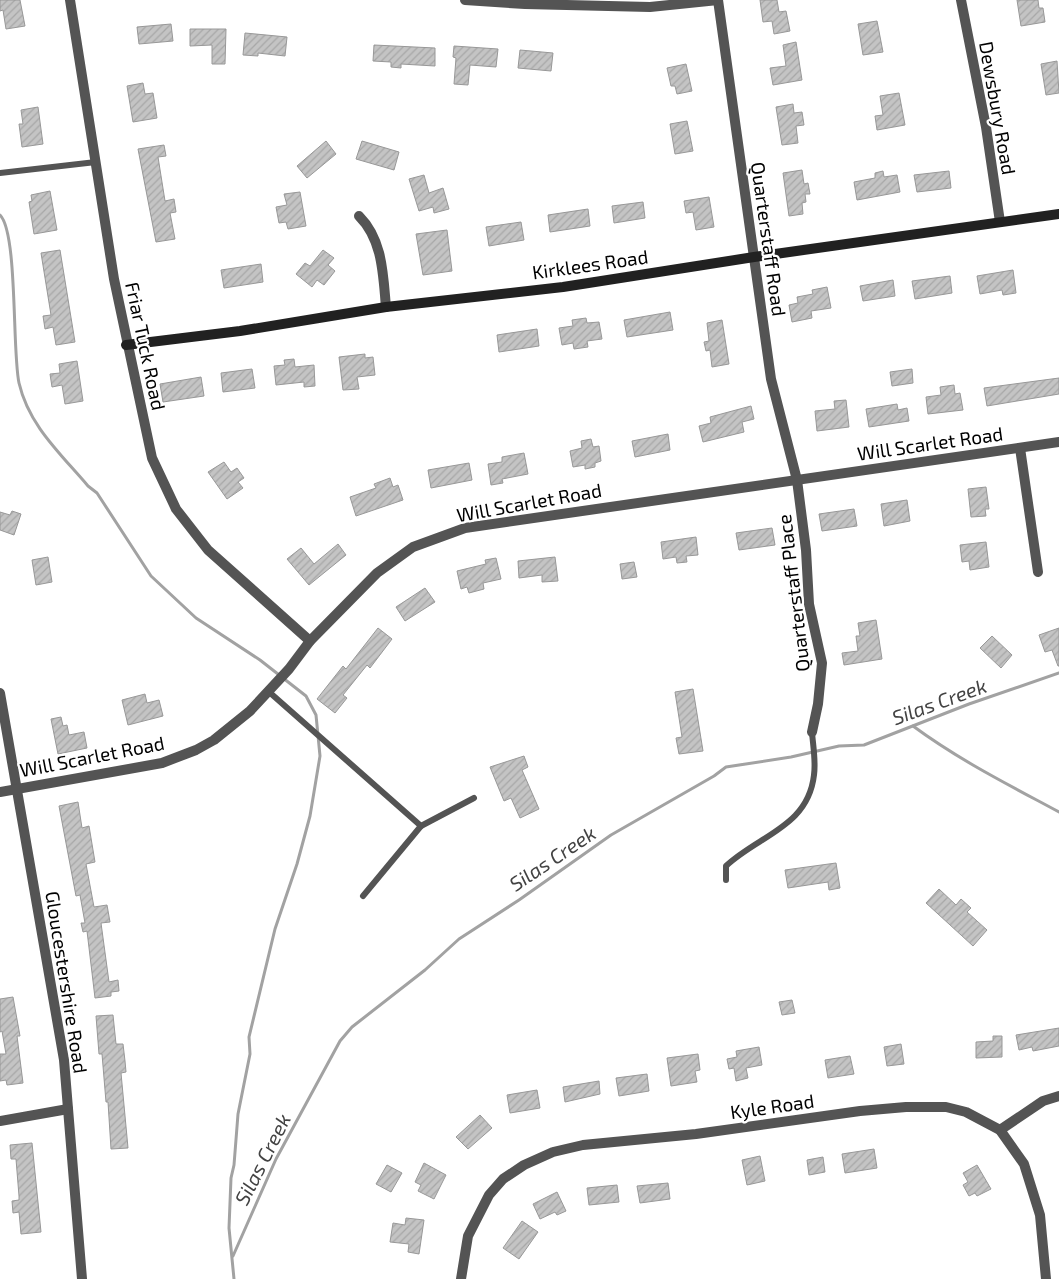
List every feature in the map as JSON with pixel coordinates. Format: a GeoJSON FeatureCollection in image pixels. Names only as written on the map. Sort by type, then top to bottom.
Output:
{"type":"FeatureCollection","features":[{"type":"Feature","properties":{"kind":"street","name":"Friar Tuck Road"},"geometry":{"type":"LineString","coordinates":[[70,0],[126,345],[152,458],[176,509],[208,550],[310,641]]}},
{"type":"Feature","properties":{"kind":"street"},"geometry":{"type":"LineString","coordinates":[[465,0],[525,4],[650,7],[718,0]]}},
{"type":"Feature","properties":{"kind":"street","name":"Quarterstaff Road"},"geometry":{"type":"LineString","coordinates":[[718,0],[771,379],[797,480]]}},
{"type":"Feature","properties":{"kind":"street","name":"Dewsbury Road"},"geometry":{"type":"LineString","coordinates":[[962,0],[986,127],[1000,222]]}},
{"type":"Feature","properties":{"kind":"street","name":"Kirklees Road"},"geometry":{"type":"LineString","coordinates":[[126,345],[240,331],[386,307],[563,287],[754,257],[1059,214]]}},
{"type":"Feature","properties":{"kind":"street"},"geometry":{"type":"LineString","coordinates":[[359,216],[366,223],[378,246],[386,307]]}},
{"type":"Feature","properties":{"kind":"street","name":"Will Scarlet Road"},"geometry":{"type":"LineString","coordinates":[[0,792],[172,760],[196,750],[226,731],[268,691],[310,641],[377,573],[413,547],[466,528],[1059,442]]}},
{"type":"Feature","properties":{"kind":"street"},"geometry":{"type":"LineString","coordinates":[[1020,448],[1038,572]]}},
{"type":"Feature","properties":{"kind":"street","name":"Quarterstaff Place"},"geometry":{"type":"LineString","coordinates":[[797,480],[806,550],[810,604],[822,662],[818,704],[812,732]]}},
{"type":"Feature","properties":{"kind":"street","name":"Gloucestershire Road"},"geometry":{"type":"LineString","coordinates":[[0,692],[64,1060],[82,1279]]}},
{"type":"Feature","properties":{"kind":"street"},"geometry":{"type":"LineString","coordinates":[[1000,1130],[1042,1101],[1059,1096]]}},
{"type":"Feature","properties":{"kind":"street","name":"Kyle Road"},"geometry":{"type":"LineString","coordinates":[[461,1279],[468,1236],[489,1194],[503,1179],[524,1164],[553,1152],[583,1146],[696,1134],[860,1111],[906,1107],[946,1107],[966,1112],[1000,1130],[1024,1164],[1030,1181],[1040,1215],[1046,1279]]}},
{"type":"Feature","properties":{"kind":"street"},"geometry":{"type":"LineString","coordinates":[[0,1121],[68,1109]]}},
{"type":"Feature","properties":{"kind":"lane"},"geometry":{"type":"LineString","coordinates":[[0,173],[96,162]]}},
{"type":"Feature","properties":{"kind":"lane"},"geometry":{"type":"LineString","coordinates":[[268,691],[421,826]]}},
{"type":"Feature","properties":{"kind":"lane"},"geometry":{"type":"LineString","coordinates":[[726,880],[726,866],[737,855],[795,818],[808,800],[814,774],[812,732]]}},
{"type":"Feature","properties":{"kind":"lane"},"geometry":{"type":"LineString","coordinates":[[363,896],[421,826],[474,798]]}},
{"type":"Feature","properties":{"kind":"building"},"geometry":{"type":"Polygon","coordinates":[[[0,0],[20,0],[25,26],[6,29],[3,10],[0,11],[0,0]]]}},
{"type":"Feature","properties":{"kind":"building"},"geometry":{"type":"Polygon","coordinates":[[[760,0],[777,0],[779,12],[786,11],[790,31],[774,34],[772,21],[763,22],[760,0]]]}},
{"type":"Feature","properties":{"kind":"building"},"geometry":{"type":"Polygon","coordinates":[[[1017,0],[1038,0],[1039,8],[1043,8],[1045,22],[1021,26],[1017,0]]]}},
{"type":"Feature","properties":{"kind":"building"},"geometry":{"type":"Polygon","coordinates":[[[877,21],[883,52],[863,55],[858,24],[877,21]]]}},
{"type":"Feature","properties":{"kind":"building"},"geometry":{"type":"Polygon","coordinates":[[[171,24],[173,41],[139,44],[137,27],[171,24]]]}},
{"type":"Feature","properties":{"kind":"building"},"geometry":{"type":"Polygon","coordinates":[[[190,29],[226,29],[225,64],[212,64],[212,45],[190,46],[190,29]]]}},
{"type":"Feature","properties":{"kind":"building"},"geometry":{"type":"Polygon","coordinates":[[[245,33],[287,37],[285,56],[258,53],[258,56],[243,55],[245,33]]]}},
{"type":"Feature","properties":{"kind":"building"},"geometry":{"type":"Polygon","coordinates":[[[796,42],[802,80],[773,85],[770,68],[786,66],[783,45],[796,42]]]}},
{"type":"Feature","properties":{"kind":"building"},"geometry":{"type":"Polygon","coordinates":[[[374,45],[435,48],[435,66],[401,64],[401,68],[391,67],[391,62],[373,61],[374,45]]]}},
{"type":"Feature","properties":{"kind":"building"},"geometry":{"type":"Polygon","coordinates":[[[454,46],[498,49],[496,67],[470,65],[468,85],[454,84],[456,58],[453,57],[454,46]]]}},
{"type":"Feature","properties":{"kind":"building"},"geometry":{"type":"Polygon","coordinates":[[[520,50],[553,53],[551,71],[518,68],[520,50]]]}},
{"type":"Feature","properties":{"kind":"building"},"geometry":{"type":"Polygon","coordinates":[[[1057,61],[1059,93],[1046,95],[1041,64],[1057,61]]]}},
{"type":"Feature","properties":{"kind":"building"},"geometry":{"type":"Polygon","coordinates":[[[686,64],[692,91],[677,94],[675,86],[671,86],[667,68],[686,64]]]}},
{"type":"Feature","properties":{"kind":"building"},"geometry":{"type":"Polygon","coordinates":[[[143,83],[145,94],[153,93],[157,118],[133,122],[127,86],[143,83]]]}},
{"type":"Feature","properties":{"kind":"building"},"geometry":{"type":"Polygon","coordinates":[[[899,93],[905,125],[877,130],[875,116],[883,115],[880,96],[899,93]]]}},
{"type":"Feature","properties":{"kind":"building"},"geometry":{"type":"Polygon","coordinates":[[[793,104],[794,113],[802,112],[804,125],[796,126],[798,143],[782,145],[776,107],[793,104]]]}},
{"type":"Feature","properties":{"kind":"building"},"geometry":{"type":"Polygon","coordinates":[[[38,107],[43,144],[22,147],[19,124],[23,124],[21,110],[38,107]]]}},
{"type":"Feature","properties":{"kind":"building"},"geometry":{"type":"Polygon","coordinates":[[[687,121],[693,151],[675,154],[670,124],[687,121]]]}},
{"type":"Feature","properties":{"kind":"building"},"geometry":{"type":"Polygon","coordinates":[[[326,141],[336,154],[307,178],[297,166],[326,141]]]}},
{"type":"Feature","properties":{"kind":"building"},"geometry":{"type":"Polygon","coordinates":[[[362,141],[399,152],[394,170],[356,159],[362,141]]]}},
{"type":"Feature","properties":{"kind":"building"},"geometry":{"type":"Polygon","coordinates":[[[164,145],[166,156],[158,157],[165,201],[174,199],[176,212],[170,213],[175,239],[156,242],[138,149],[164,145]]]}},
{"type":"Feature","properties":{"kind":"building"},"geometry":{"type":"Polygon","coordinates":[[[802,170],[804,184],[808,183],[810,194],[805,194],[806,202],[802,203],[803,214],[789,216],[783,173],[802,170]]]}},
{"type":"Feature","properties":{"kind":"building"},"geometry":{"type":"Polygon","coordinates":[[[883,171],[884,177],[897,175],[900,192],[857,200],[854,182],[875,178],[875,173],[883,171]]]}},
{"type":"Feature","properties":{"kind":"building"},"geometry":{"type":"Polygon","coordinates":[[[949,171],[951,188],[917,192],[914,175],[949,171]]]}},
{"type":"Feature","properties":{"kind":"building"},"geometry":{"type":"Polygon","coordinates":[[[424,175],[429,193],[443,188],[449,209],[434,213],[433,207],[419,211],[409,179],[424,175]]]}},
{"type":"Feature","properties":{"kind":"building"},"geometry":{"type":"Polygon","coordinates":[[[50,191],[57,230],[34,234],[29,202],[32,201],[31,195],[50,191]]]}},
{"type":"Feature","properties":{"kind":"building"},"geometry":{"type":"Polygon","coordinates":[[[300,192],[306,226],[288,229],[286,222],[279,223],[276,207],[287,205],[284,194],[300,192]]]}},
{"type":"Feature","properties":{"kind":"building"},"geometry":{"type":"Polygon","coordinates":[[[709,197],[714,227],[696,230],[693,212],[686,213],[684,201],[709,197]]]}},
{"type":"Feature","properties":{"kind":"building"},"geometry":{"type":"Polygon","coordinates":[[[643,202],[645,218],[614,223],[612,206],[643,202]]]}},
{"type":"Feature","properties":{"kind":"building"},"geometry":{"type":"Polygon","coordinates":[[[588,209],[590,226],[550,232],[548,215],[588,209]]]}},
{"type":"Feature","properties":{"kind":"building"},"geometry":{"type":"Polygon","coordinates":[[[521,222],[524,240],[489,246],[486,227],[521,222]]]}},
{"type":"Feature","properties":{"kind":"building"},"geometry":{"type":"Polygon","coordinates":[[[447,230],[452,271],[423,275],[416,234],[447,230]]]}},
{"type":"Feature","properties":{"kind":"building"},"geometry":{"type":"Polygon","coordinates":[[[60,250],[75,342],[56,345],[53,327],[45,329],[43,316],[51,315],[41,253],[60,250]]]}},
{"type":"Feature","properties":{"kind":"building"},"geometry":{"type":"Polygon","coordinates":[[[323,250],[334,258],[328,265],[335,271],[324,285],[317,280],[312,287],[296,274],[305,263],[310,266],[323,250]]]}},
{"type":"Feature","properties":{"kind":"building"},"geometry":{"type":"Polygon","coordinates":[[[261,264],[263,282],[224,288],[221,270],[261,264]]]}},
{"type":"Feature","properties":{"kind":"building"},"geometry":{"type":"Polygon","coordinates":[[[1013,270],[1016,293],[1003,295],[1002,290],[980,294],[977,276],[1013,270]]]}},
{"type":"Feature","properties":{"kind":"building"},"geometry":{"type":"Polygon","coordinates":[[[950,276],[952,293],[915,299],[912,281],[950,276]]]}},
{"type":"Feature","properties":{"kind":"building"},"geometry":{"type":"Polygon","coordinates":[[[893,280],[895,296],[863,301],[860,286],[893,280]]]}},
{"type":"Feature","properties":{"kind":"building"},"geometry":{"type":"Polygon","coordinates":[[[827,287],[831,308],[811,311],[812,318],[792,322],[789,305],[798,303],[797,297],[813,294],[812,290],[827,287]]]}},
{"type":"Feature","properties":{"kind":"building"},"geometry":{"type":"Polygon","coordinates":[[[670,312],[673,330],[627,337],[624,320],[670,312]]]}},
{"type":"Feature","properties":{"kind":"building"},"geometry":{"type":"Polygon","coordinates":[[[586,318],[587,323],[599,322],[602,339],[587,341],[588,347],[574,349],[573,343],[562,345],[559,328],[573,326],[572,320],[586,318]]]}},
{"type":"Feature","properties":{"kind":"building"},"geometry":{"type":"Polygon","coordinates":[[[722,320],[729,364],[712,367],[710,350],[706,351],[704,342],[709,341],[707,323],[722,320]]]}},
{"type":"Feature","properties":{"kind":"building"},"geometry":{"type":"Polygon","coordinates":[[[537,329],[539,346],[499,352],[497,335],[537,329]]]}},
{"type":"Feature","properties":{"kind":"building"},"geometry":{"type":"Polygon","coordinates":[[[365,354],[365,358],[373,357],[375,375],[357,377],[359,389],[343,390],[339,357],[365,354]]]}},
{"type":"Feature","properties":{"kind":"building"},"geometry":{"type":"Polygon","coordinates":[[[294,359],[295,367],[314,365],[315,386],[304,387],[304,382],[276,385],[274,366],[285,365],[284,360],[294,359]]]}},
{"type":"Feature","properties":{"kind":"building"},"geometry":{"type":"Polygon","coordinates":[[[77,361],[83,401],[65,404],[62,385],[52,387],[50,374],[60,373],[59,364],[77,361]]]}},
{"type":"Feature","properties":{"kind":"building"},"geometry":{"type":"Polygon","coordinates":[[[252,369],[255,388],[223,392],[221,373],[252,369]]]}},
{"type":"Feature","properties":{"kind":"building"},"geometry":{"type":"Polygon","coordinates":[[[912,369],[913,383],[892,386],[890,372],[912,369]]]}},
{"type":"Feature","properties":{"kind":"building"},"geometry":{"type":"Polygon","coordinates":[[[201,377],[204,396],[163,402],[160,384],[201,377]]]}},
{"type":"Feature","properties":{"kind":"building"},"geometry":{"type":"Polygon","coordinates":[[[1059,378],[1059,394],[987,406],[984,388],[1059,378]]]}},
{"type":"Feature","properties":{"kind":"building"},"geometry":{"type":"Polygon","coordinates":[[[954,385],[955,394],[960,393],[963,410],[928,414],[926,397],[941,395],[940,387],[954,385]]]}},
{"type":"Feature","properties":{"kind":"building"},"geometry":{"type":"Polygon","coordinates":[[[846,400],[849,427],[817,431],[815,411],[835,409],[834,401],[846,400]]]}},
{"type":"Feature","properties":{"kind":"building"},"geometry":{"type":"Polygon","coordinates":[[[897,404],[898,410],[907,408],[909,421],[869,427],[866,409],[897,404]]]}},
{"type":"Feature","properties":{"kind":"building"},"geometry":{"type":"Polygon","coordinates":[[[751,406],[754,419],[742,422],[744,432],[703,442],[699,426],[711,423],[710,417],[751,406]]]}},
{"type":"Feature","properties":{"kind":"building"},"geometry":{"type":"Polygon","coordinates":[[[668,434],[670,450],[635,457],[632,441],[668,434]]]}},
{"type":"Feature","properties":{"kind":"building"},"geometry":{"type":"Polygon","coordinates":[[[591,439],[593,447],[599,446],[601,461],[595,463],[595,467],[585,469],[585,465],[573,467],[570,451],[582,448],[581,441],[591,439]]]}},
{"type":"Feature","properties":{"kind":"building"},"geometry":{"type":"Polygon","coordinates":[[[524,453],[528,474],[502,479],[503,483],[491,485],[488,464],[502,462],[502,457],[524,453]]]}},
{"type":"Feature","properties":{"kind":"building"},"geometry":{"type":"Polygon","coordinates":[[[224,462],[231,472],[237,468],[244,478],[238,482],[243,488],[227,499],[208,472],[224,462]]]}},
{"type":"Feature","properties":{"kind":"building"},"geometry":{"type":"Polygon","coordinates":[[[469,463],[472,480],[431,488],[428,470],[469,463]]]}},
{"type":"Feature","properties":{"kind":"building"},"geometry":{"type":"Polygon","coordinates":[[[390,478],[393,487],[398,485],[403,500],[356,516],[350,497],[376,488],[374,484],[390,478]]]}},
{"type":"Feature","properties":{"kind":"building"},"geometry":{"type":"Polygon","coordinates":[[[986,487],[989,509],[985,509],[986,516],[971,517],[968,489],[986,487]]]}},
{"type":"Feature","properties":{"kind":"building"},"geometry":{"type":"Polygon","coordinates":[[[907,500],[910,521],[884,526],[881,504],[907,500]]]}},
{"type":"Feature","properties":{"kind":"building"},"geometry":{"type":"Polygon","coordinates":[[[854,509],[857,526],[822,531],[819,514],[854,509]]]}},
{"type":"Feature","properties":{"kind":"building"},"geometry":{"type":"Polygon","coordinates":[[[12,511],[21,514],[14,535],[0,530],[0,512],[10,515],[12,511]]]}},
{"type":"Feature","properties":{"kind":"building"},"geometry":{"type":"Polygon","coordinates":[[[772,528],[775,545],[739,550],[736,533],[772,528]]]}},
{"type":"Feature","properties":{"kind":"building"},"geometry":{"type":"Polygon","coordinates":[[[696,537],[698,555],[686,556],[687,562],[677,563],[676,557],[663,559],[661,542],[696,537]]]}},
{"type":"Feature","properties":{"kind":"building"},"geometry":{"type":"Polygon","coordinates":[[[986,542],[989,567],[970,570],[969,561],[962,562],[960,545],[986,542]]]}},
{"type":"Feature","properties":{"kind":"building"},"geometry":{"type":"Polygon","coordinates":[[[338,544],[346,555],[309,585],[287,559],[301,548],[314,564],[338,544]]]}},
{"type":"Feature","properties":{"kind":"building"},"geometry":{"type":"Polygon","coordinates":[[[48,557],[52,582],[36,585],[32,560],[48,557]]]}},
{"type":"Feature","properties":{"kind":"building"},"geometry":{"type":"Polygon","coordinates":[[[555,557],[558,581],[542,582],[542,575],[519,578],[518,561],[555,557]]]}},
{"type":"Feature","properties":{"kind":"building"},"geometry":{"type":"Polygon","coordinates":[[[496,558],[501,579],[483,583],[484,589],[469,593],[467,587],[461,589],[457,571],[486,564],[485,560],[496,558]]]}},
{"type":"Feature","properties":{"kind":"building"},"geometry":{"type":"Polygon","coordinates":[[[634,562],[637,577],[622,579],[620,564],[634,562]]]}},
{"type":"Feature","properties":{"kind":"building"},"geometry":{"type":"Polygon","coordinates":[[[425,588],[435,602],[405,621],[396,607],[425,588]]]}},
{"type":"Feature","properties":{"kind":"building"},"geometry":{"type":"Polygon","coordinates":[[[876,620],[882,659],[844,665],[842,653],[858,651],[856,636],[860,636],[858,623],[876,620]]]}},
{"type":"Feature","properties":{"kind":"building"},"geometry":{"type":"Polygon","coordinates":[[[378,628],[392,639],[370,668],[367,665],[343,695],[347,698],[335,713],[317,699],[343,666],[346,669],[378,628]]]}},
{"type":"Feature","properties":{"kind":"building"},"geometry":{"type":"Polygon","coordinates":[[[1059,628],[1058,666],[1052,650],[1045,652],[1039,635],[1059,628]]]}},
{"type":"Feature","properties":{"kind":"building"},"geometry":{"type":"Polygon","coordinates":[[[992,636],[1012,655],[1001,668],[980,648],[992,636]]]}},
{"type":"Feature","properties":{"kind":"building"},"geometry":{"type":"Polygon","coordinates":[[[693,689],[703,751],[679,754],[676,738],[682,737],[675,692],[693,689]]]}},
{"type":"Feature","properties":{"kind":"building"},"geometry":{"type":"Polygon","coordinates":[[[145,694],[147,703],[159,700],[163,716],[128,725],[122,700],[145,694]]]}},
{"type":"Feature","properties":{"kind":"building"},"geometry":{"type":"Polygon","coordinates":[[[61,717],[63,726],[67,725],[69,735],[84,732],[87,748],[58,754],[51,719],[61,717]]]}},
{"type":"Feature","properties":{"kind":"building"},"geometry":{"type":"Polygon","coordinates":[[[524,756],[528,767],[522,770],[539,809],[520,818],[511,798],[504,801],[490,767],[524,756]]]}},
{"type":"Feature","properties":{"kind":"building"},"geometry":{"type":"Polygon","coordinates":[[[78,802],[82,828],[89,826],[95,862],[86,864],[94,907],[107,905],[110,922],[101,923],[109,982],[118,980],[119,991],[111,992],[111,996],[95,998],[87,931],[83,932],[81,923],[85,923],[80,895],[76,896],[59,806],[78,802]]]}},
{"type":"Feature","properties":{"kind":"building"},"geometry":{"type":"Polygon","coordinates":[[[836,863],[840,888],[829,890],[828,882],[788,888],[785,870],[836,863]]]}},
{"type":"Feature","properties":{"kind":"building"},"geometry":{"type":"Polygon","coordinates":[[[939,889],[956,905],[961,899],[971,908],[967,912],[987,930],[973,946],[926,903],[939,889]]]}},
{"type":"Feature","properties":{"kind":"building"},"geometry":{"type":"Polygon","coordinates":[[[13,997],[20,1036],[17,1036],[23,1083],[7,1085],[6,1080],[0,1081],[0,1054],[6,1054],[2,1031],[0,1032],[0,999],[13,997]]]}},
{"type":"Feature","properties":{"kind":"building"},"geometry":{"type":"Polygon","coordinates":[[[792,1000],[795,1013],[782,1015],[779,1002],[792,1000]]]}},
{"type":"Feature","properties":{"kind":"building"},"geometry":{"type":"Polygon","coordinates":[[[113,1015],[116,1044],[123,1044],[125,1061],[126,1072],[121,1073],[128,1148],[111,1149],[108,1102],[106,1102],[102,1054],[99,1054],[96,1016],[113,1015]]]}},
{"type":"Feature","properties":{"kind":"building"},"geometry":{"type":"Polygon","coordinates":[[[1059,1028],[1059,1046],[1033,1051],[1032,1047],[1019,1050],[1016,1035],[1059,1028]]]}},
{"type":"Feature","properties":{"kind":"building"},"geometry":{"type":"Polygon","coordinates":[[[993,1036],[1002,1036],[1002,1057],[976,1058],[976,1042],[993,1041],[993,1036]]]}},
{"type":"Feature","properties":{"kind":"building"},"geometry":{"type":"Polygon","coordinates":[[[901,1044],[904,1064],[887,1066],[884,1047],[901,1044]]]}},
{"type":"Feature","properties":{"kind":"building"},"geometry":{"type":"Polygon","coordinates":[[[759,1047],[762,1065],[746,1068],[748,1078],[736,1081],[734,1068],[729,1069],[727,1059],[737,1057],[736,1051],[759,1047]]]}},
{"type":"Feature","properties":{"kind":"building"},"geometry":{"type":"Polygon","coordinates":[[[698,1054],[700,1070],[695,1071],[697,1082],[671,1086],[667,1058],[698,1054]]]}},
{"type":"Feature","properties":{"kind":"building"},"geometry":{"type":"Polygon","coordinates":[[[850,1056],[854,1074],[828,1078],[825,1060],[850,1056]]]}},
{"type":"Feature","properties":{"kind":"building"},"geometry":{"type":"Polygon","coordinates":[[[647,1074],[649,1091],[619,1096],[616,1078],[647,1074]]]}},
{"type":"Feature","properties":{"kind":"building"},"geometry":{"type":"Polygon","coordinates":[[[599,1081],[600,1094],[565,1102],[563,1087],[599,1081]]]}},
{"type":"Feature","properties":{"kind":"building"},"geometry":{"type":"Polygon","coordinates":[[[537,1090],[540,1108],[510,1113],[507,1095],[537,1090]]]}},
{"type":"Feature","properties":{"kind":"building"},"geometry":{"type":"Polygon","coordinates":[[[480,1115],[492,1128],[468,1149],[456,1137],[480,1115]]]}},
{"type":"Feature","properties":{"kind":"building"},"geometry":{"type":"Polygon","coordinates":[[[32,1143],[41,1232],[21,1234],[19,1212],[13,1213],[12,1201],[19,1200],[19,1196],[16,1159],[11,1159],[10,1145],[32,1143]]]}},
{"type":"Feature","properties":{"kind":"building"},"geometry":{"type":"Polygon","coordinates":[[[874,1149],[877,1168],[845,1173],[842,1154],[874,1149]]]}},
{"type":"Feature","properties":{"kind":"building"},"geometry":{"type":"Polygon","coordinates":[[[760,1156],[765,1181],[747,1185],[742,1160],[760,1156]]]}},
{"type":"Feature","properties":{"kind":"building"},"geometry":{"type":"Polygon","coordinates":[[[823,1157],[825,1172],[809,1175],[807,1160],[823,1157]]]}},
{"type":"Feature","properties":{"kind":"building"},"geometry":{"type":"Polygon","coordinates":[[[424,1163],[446,1175],[434,1199],[418,1191],[421,1185],[415,1182],[424,1163]]]}},
{"type":"Feature","properties":{"kind":"building"},"geometry":{"type":"Polygon","coordinates":[[[387,1165],[402,1173],[391,1192],[376,1184],[387,1165]]]}},
{"type":"Feature","properties":{"kind":"building"},"geometry":{"type":"Polygon","coordinates":[[[977,1165],[991,1189],[977,1196],[975,1193],[969,1196],[963,1185],[968,1182],[963,1173],[977,1165]]]}},
{"type":"Feature","properties":{"kind":"building"},"geometry":{"type":"Polygon","coordinates":[[[668,1183],[670,1199],[640,1203],[637,1186],[668,1183]]]}},
{"type":"Feature","properties":{"kind":"building"},"geometry":{"type":"Polygon","coordinates":[[[617,1185],[619,1202],[589,1205],[587,1188],[617,1185]]]}},
{"type":"Feature","properties":{"kind":"building"},"geometry":{"type":"Polygon","coordinates":[[[557,1192],[566,1211],[557,1215],[555,1212],[540,1219],[533,1204],[557,1192]]]}},
{"type":"Feature","properties":{"kind":"building"},"geometry":{"type":"Polygon","coordinates":[[[406,1218],[424,1220],[419,1254],[408,1252],[409,1244],[390,1242],[393,1223],[405,1225],[406,1218]]]}},
{"type":"Feature","properties":{"kind":"building"},"geometry":{"type":"Polygon","coordinates":[[[522,1221],[538,1232],[519,1259],[503,1248],[522,1221]]]}},
{"type":"Feature","properties":{"kind":"waterway"},"geometry":{"type":"LineString","coordinates":[[0,215],[6,226],[10,244],[19,383],[30,413],[38,426],[88,486],[97,493],[151,576],[196,618],[260,660],[306,696],[316,715],[320,756],[310,816],[297,864],[275,929],[249,1037],[250,1054],[238,1114],[234,1165],[231,1178],[229,1228],[234,1279]]}},
{"type":"Feature","properties":{"kind":"waterway","name":"Silas Creek"},"geometry":{"type":"LineString","coordinates":[[233,1256],[276,1159],[340,1041],[352,1027],[425,970],[459,939],[519,900],[611,835],[714,776],[726,767],[791,757],[839,746],[864,745],[969,704],[1059,673]]}},
{"type":"Feature","properties":{"kind":"waterway"},"geometry":{"type":"LineString","coordinates":[[913,726],[966,761],[1059,812]]}}]}
